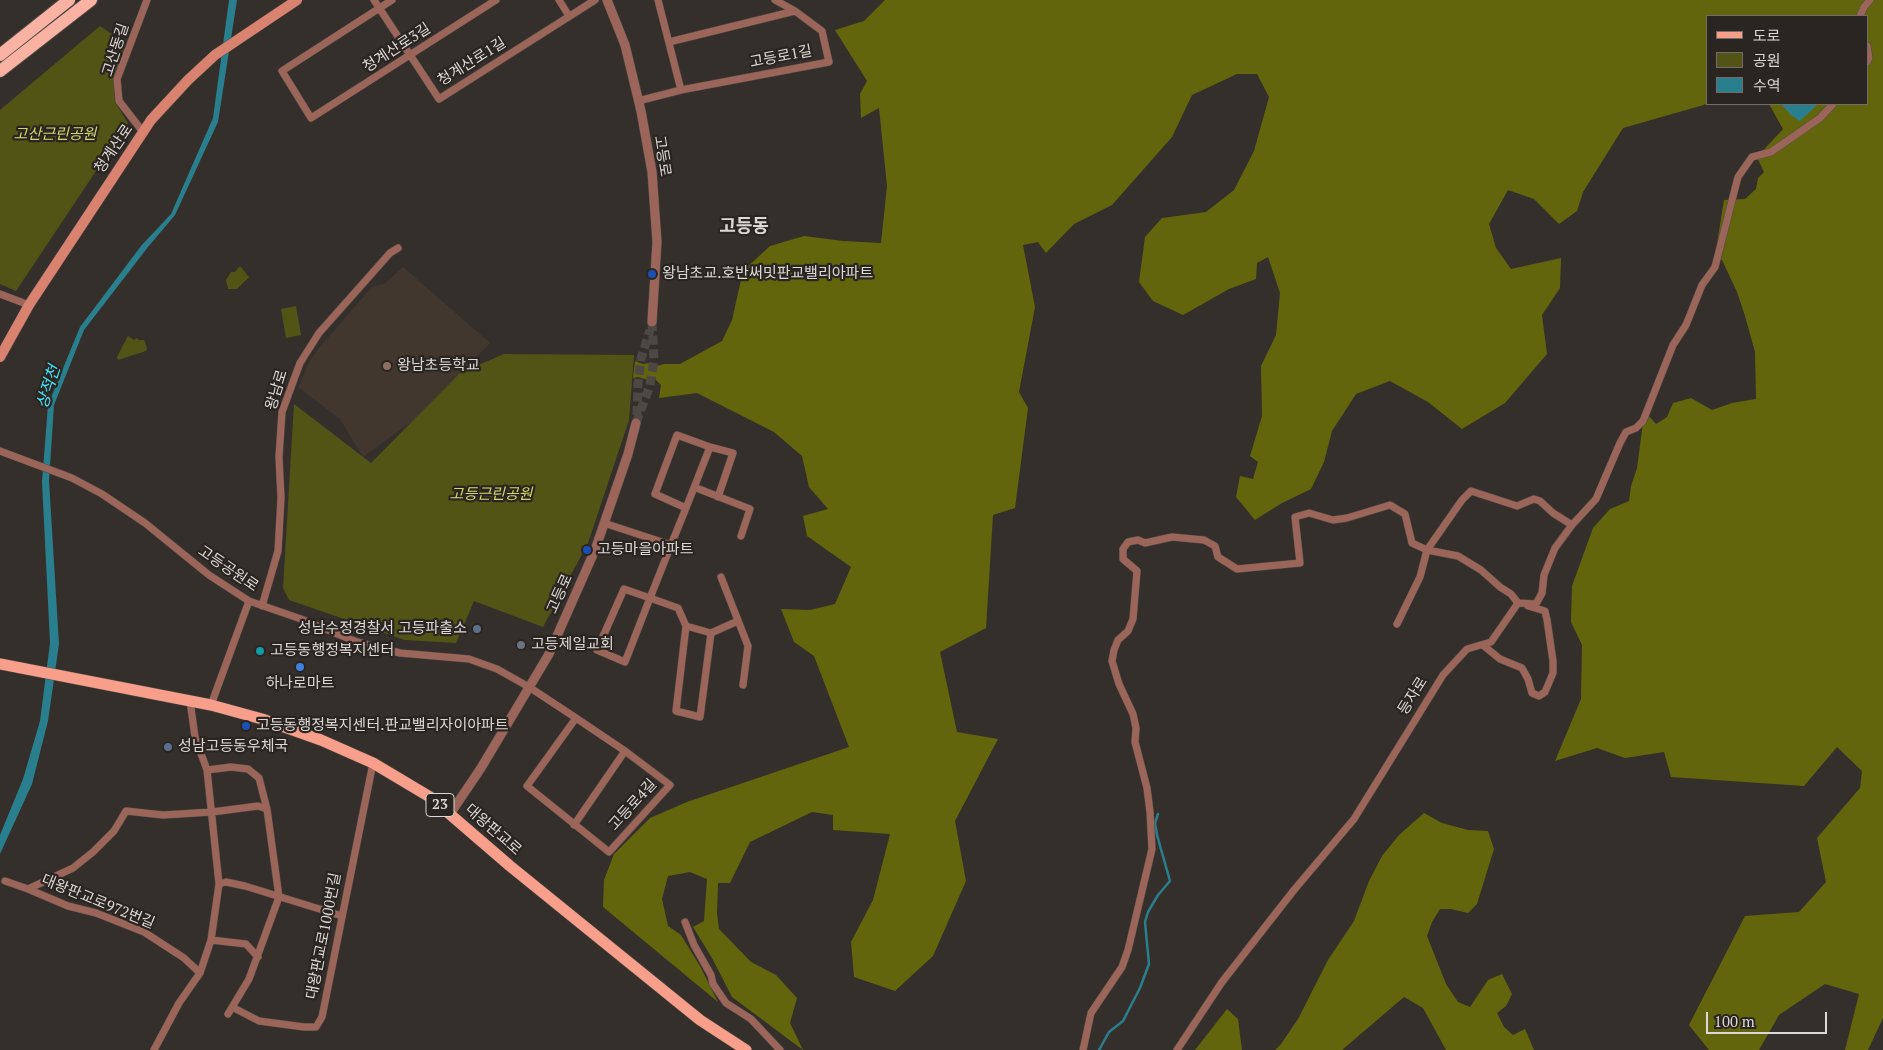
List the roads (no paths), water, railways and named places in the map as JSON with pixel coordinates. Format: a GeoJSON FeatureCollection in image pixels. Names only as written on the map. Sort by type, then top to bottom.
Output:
{"type":"FeatureCollection","features":[{"type":"Feature","properties":{"kind":"highway"},"geometry":{"type":"LineString","coordinates":[[0,55],[69,0]]}},
{"type":"Feature","properties":{"kind":"highway"},"geometry":{"type":"LineString","coordinates":[[1,71],[90,0]]}},
{"type":"Feature","properties":{"kind":"main road","name":"청계산로"},"geometry":{"type":"LineString","coordinates":[[0,356],[29,305],[151,120],[188,80],[215,55],[297,0]]}},
{"type":"Feature","properties":{"kind":"main road","name":"대왕판교로"},"geometry":{"type":"LineString","coordinates":[[0,664],[211,705],[262,719],[321,740],[373,763],[430,797],[517,872],[700,1020],[746,1050]]}},
{"type":"Feature","properties":{"kind":"street","name":"고산동길"},"geometry":{"type":"LineString","coordinates":[[143,132],[119,101],[118,79],[147,0]]}},
{"type":"Feature","properties":{"kind":"street","name":"청계산로1길"},"geometry":{"type":"LineString","coordinates":[[374,0],[439,99],[595,0]]}},
{"type":"Feature","properties":{"kind":"street"},"geometry":{"type":"LineString","coordinates":[[380,8],[392,0]]}},
{"type":"Feature","properties":{"kind":"street","name":"청계산로3길"},"geometry":{"type":"LineString","coordinates":[[380,8],[282,71],[311,118],[411,56],[496,0]]}},
{"type":"Feature","properties":{"kind":"street"},"geometry":{"type":"LineString","coordinates":[[559,0],[569,16]]}},
{"type":"Feature","properties":{"kind":"street","name":"고등로"},"geometry":{"type":"LineString","coordinates":[[607,0],[625,46],[652,172],[657,242],[652,322]]}},
{"type":"Feature","properties":{"kind":"street"},"geometry":{"type":"LineString","coordinates":[[658,0],[681,90]]}},
{"type":"Feature","properties":{"kind":"street","name":"고등로1길"},"geometry":{"type":"LineString","coordinates":[[638,101],[681,90],[829,62],[822,31],[795,11],[775,0]]}},
{"type":"Feature","properties":{"kind":"street"},"geometry":{"type":"LineString","coordinates":[[1860,15],[1870,0]]}},
{"type":"Feature","properties":{"kind":"street"},"geometry":{"type":"LineString","coordinates":[[669,42],[795,11]]}},
{"type":"Feature","properties":{"kind":"street"},"geometry":{"type":"LineString","coordinates":[[1518,603],[1536,604],[1542,593],[1544,574],[1555,548],[1572,525],[1596,499],[1626,432],[1636,428],[1643,422],[1673,345],[1686,325],[1702,285],[1715,267],[1738,177],[1752,157],[1771,152],[1820,118],[1832,105]]}},
{"type":"Feature","properties":{"kind":"street","name":"왕남로"},"geometry":{"type":"LineString","coordinates":[[262,606],[278,550],[282,412],[300,363],[318,333],[390,253],[398,248]]}},
{"type":"Feature","properties":{"kind":"street"},"geometry":{"type":"LineString","coordinates":[[0,294],[29,305]]}},
{"type":"Feature","properties":{"kind":"street","name":"고등로"},"geometry":{"type":"LineString","coordinates":[[450,814],[481,768],[549,654],[595,550],[628,454],[636,423]]}},
{"type":"Feature","properties":{"kind":"street"},"geometry":{"type":"LineString","coordinates":[[686,508],[655,494],[677,435],[733,453],[718,497]]}},
{"type":"Feature","properties":{"kind":"street"},"geometry":{"type":"LineString","coordinates":[[710,447],[650,598],[625,662],[597,650],[624,589],[650,598],[678,608],[686,626],[676,711],[700,716],[711,632]]}},
{"type":"Feature","properties":{"kind":"street","name":"고등공원로"},"geometry":{"type":"LineString","coordinates":[[0,451],[72,478],[102,494],[138,518],[209,575],[249,601],[301,619],[357,642],[400,653],[469,660],[497,669],[529,687]]}},
{"type":"Feature","properties":{"kind":"street"},"geometry":{"type":"LineString","coordinates":[[699,489],[750,509],[741,536]]}},
{"type":"Feature","properties":{"kind":"street"},"geometry":{"type":"LineString","coordinates":[[1397,624],[1420,577],[1427,550],[1462,500],[1471,491],[1517,506],[1534,499],[1572,525]]}},
{"type":"Feature","properties":{"kind":"street"},"geometry":{"type":"LineString","coordinates":[[1083,1050],[1091,1013],[1122,967],[1128,950],[1152,848],[1150,812],[1135,742],[1136,728],[1133,714],[1119,684],[1112,660],[1118,640],[1128,631],[1133,619],[1136,571],[1123,559],[1123,549],[1128,542],[1138,540],[1145,543],[1172,537],[1204,540],[1215,546],[1218,558],[1237,569],[1300,563],[1295,516],[1309,513],[1333,520],[1347,518],[1390,505],[1405,514],[1412,544],[1427,550],[1458,556],[1511,594],[1518,603],[1545,611],[1553,661],[1553,673],[1545,692],[1539,696],[1532,693],[1522,668],[1500,659],[1484,646]]}},
{"type":"Feature","properties":{"kind":"street"},"geometry":{"type":"LineString","coordinates":[[604,523],[671,546]]}},
{"type":"Feature","properties":{"kind":"street"},"geometry":{"type":"LineString","coordinates":[[721,577],[748,646],[743,685]]}},
{"type":"Feature","properties":{"kind":"street"},"geometry":{"type":"LineString","coordinates":[[211,705],[249,601]]}},
{"type":"Feature","properties":{"kind":"street","name":"등자로"},"geometry":{"type":"LineString","coordinates":[[1177,1050],[1222,982],[1294,890],[1354,819],[1443,675],[1467,649],[1475,646],[1484,646],[1492,642],[1518,603]]}},
{"type":"Feature","properties":{"kind":"street"},"geometry":{"type":"LineString","coordinates":[[686,626],[711,632],[738,621]]}},
{"type":"Feature","properties":{"kind":"street","name":"고등로4길"},"geometry":{"type":"LineString","coordinates":[[529,687],[576,718],[625,751],[670,786],[609,852],[574,826],[527,786],[576,718]]}},
{"type":"Feature","properties":{"kind":"street"},"geometry":{"type":"LineString","coordinates":[[154,1050],[179,1004],[200,973],[211,940],[219,884],[208,770],[195,737],[190,701]]}},
{"type":"Feature","properties":{"kind":"street"},"geometry":{"type":"LineString","coordinates":[[574,826],[625,751]]}},
{"type":"Feature","properties":{"kind":"street","name":"대왕판교로1000번길"},"geometry":{"type":"LineString","coordinates":[[258,957],[249,979],[230,1010],[260,1021],[316,1027],[322,1017],[373,763]]}},
{"type":"Feature","properties":{"kind":"street"},"geometry":{"type":"LineString","coordinates":[[208,770],[231,767],[248,769],[260,778],[267,809],[279,897],[268,923],[258,957]]}},
{"type":"Feature","properties":{"kind":"street"},"geometry":{"type":"LineString","coordinates":[[28,889],[73,868],[87,857],[114,832],[126,811],[163,816],[258,806],[267,809]]}},
{"type":"Feature","properties":{"kind":"street","name":"대왕판교로972번길"},"geometry":{"type":"LineString","coordinates":[[5,881],[68,906],[144,932],[184,958],[200,973]]}},
{"type":"Feature","properties":{"kind":"street"},"geometry":{"type":"LineString","coordinates":[[219,884],[226,882],[245,886],[342,916]]}},
{"type":"Feature","properties":{"kind":"street"},"geometry":{"type":"LineString","coordinates":[[686,922],[694,945],[711,975],[713,984],[726,1003],[751,1019],[780,1050]]}},
{"type":"Feature","properties":{"kind":"street"},"geometry":{"type":"LineString","coordinates":[[211,940],[246,944],[258,957]]}},
{"type":"Feature","properties":{"kind":"water"},"geometry":{"type":"Polygon","coordinates":[[[229,0],[237,0],[218,122],[175,215],[84,330],[54,405],[49,481],[59,644],[48,721],[32,784],[0,854],[0,835],[23,779],[40,721],[50,643],[42,482],[48,405],[80,327],[141,246],[171,214],[213,118],[229,0]]]}},
{"type":"Feature","properties":{"kind":"water"},"geometry":{"type":"Polygon","coordinates":[[[1782,105],[1817,105],[1800,121],[1782,105]]]}},
{"type":"Feature","properties":{"kind":"waterway"},"geometry":{"type":"LineString","coordinates":[[1099,1050],[1109,1032],[1123,1021],[1140,988],[1149,964],[1145,922],[1148,912],[1158,895],[1170,881],[1157,835],[1155,823],[1158,814]]}},
{"type":"Feature","properties":{"kind":"tunnel"},"geometry":{"type":"LineString","coordinates":[[636,423],[650,385],[654,360],[652,322]]}},
{"type":"Feature","properties":{"kind":"tunnel"},"geometry":{"type":"LineString","coordinates":[[637,415],[641,359],[650,330]]}},
{"type":"Feature","properties":{"kind":"place","name":"왕남초교.호반써밋판교밸리아파트"},"geometry":{"type":"Point","coordinates":[652,274]}},
{"type":"Feature","properties":{"kind":"place","name":"왕남초등학교"},"geometry":{"type":"Point","coordinates":[387,366]}},
{"type":"Feature","properties":{"kind":"place","name":"고등마을아파트"},"geometry":{"type":"Point","coordinates":[587,550]}},
{"type":"Feature","properties":{"kind":"place","name":"성남수정경찰서 고등파출소"},"geometry":{"type":"Point","coordinates":[477,629]}},
{"type":"Feature","properties":{"kind":"place","name":"고등제일교회"},"geometry":{"type":"Point","coordinates":[521,645]}},
{"type":"Feature","properties":{"kind":"place","name":"고등동행정복지센터"},"geometry":{"type":"Point","coordinates":[260,651]}},
{"type":"Feature","properties":{"kind":"place","name":"하나로마트"},"geometry":{"type":"Point","coordinates":[300,667]}},
{"type":"Feature","properties":{"kind":"place","name":"고등동행정복지센터.판교밸리자이아파트"},"geometry":{"type":"Point","coordinates":[246,726]}},
{"type":"Feature","properties":{"kind":"place","name":"성남고등동우체국"},"geometry":{"type":"Point","coordinates":[168,747]}},
{"type":"Feature","properties":{"kind":"district","name":"고등동"},"geometry":{"type":"Point","coordinates":[744,227]}},
{"type":"Feature","properties":{"kind":"park label","name":"고산근린공원"},"geometry":{"type":"Point","coordinates":[55,135]}},
{"type":"Feature","properties":{"kind":"park label","name":"고등근린공원"},"geometry":{"type":"Point","coordinates":[491,495]}},
{"type":"Feature","properties":{"kind":"water label","name":"상적천"},"geometry":{"type":"Point","coordinates":[49,387]}}]}
